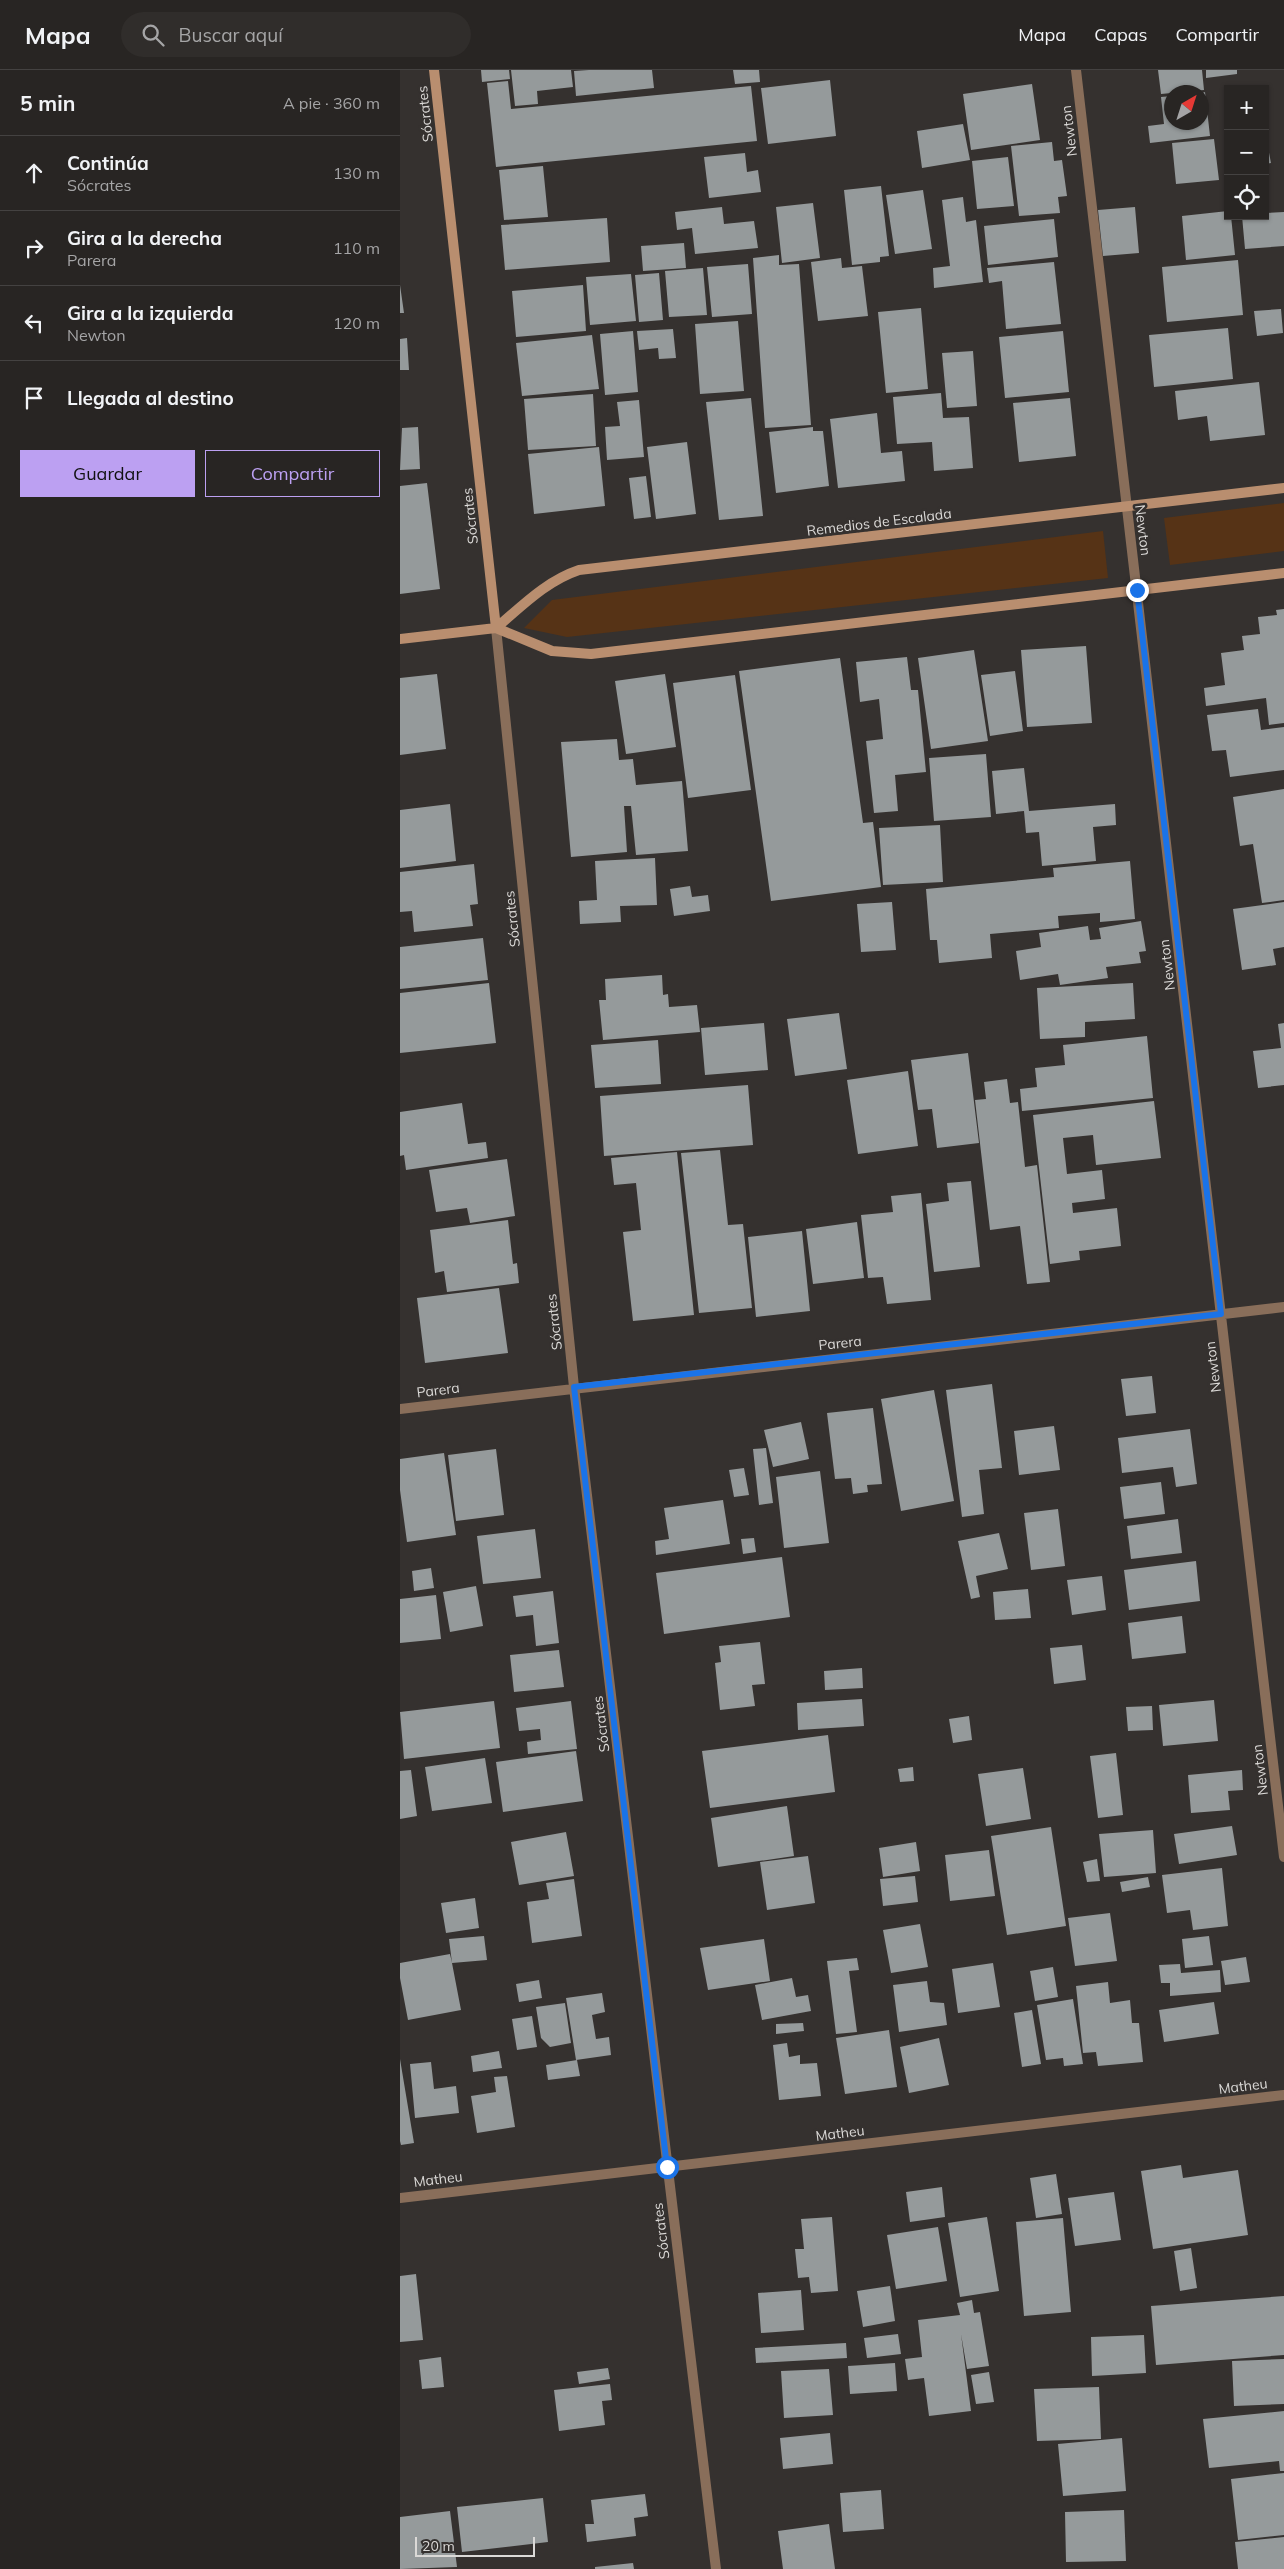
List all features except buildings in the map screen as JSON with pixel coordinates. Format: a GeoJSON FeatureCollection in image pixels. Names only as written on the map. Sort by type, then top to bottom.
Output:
{"type":"FeatureCollection","features":[{"type":"Feature","properties":{"kind":"main road","name":"Sócrates"},"geometry":{"type":"LineString","coordinates":[[434,70],[496,628]]}},
{"type":"Feature","properties":{"kind":"main road","name":"Remedios de Escalada"},"geometry":{"type":"LineString","coordinates":[[496,628],[543,588],[561,576],[579,570],[1284,488]]}},
{"type":"Feature","properties":{"kind":"main road"},"geometry":{"type":"LineString","coordinates":[[400,640],[496,628],[552,651],[591,654],[1284,573]]}},
{"type":"Feature","properties":{"kind":"street","name":"Newton"},"geometry":{"type":"LineString","coordinates":[[1076,70],[1284,1857]]}},
{"type":"Feature","properties":{"kind":"street","name":"Sócrates"},"geometry":{"type":"LineString","coordinates":[[496,628],[574,1387],[716,2569]]}},
{"type":"Feature","properties":{"kind":"street","name":"Parera"},"geometry":{"type":"LineString","coordinates":[[400,1409],[574,1387],[1284,1307]]}},
{"type":"Feature","properties":{"kind":"street","name":"Matheu"},"geometry":{"type":"LineString","coordinates":[[400,2198],[1284,2095]]}},
{"type":"Feature","properties":{"kind":"shaded area"},"geometry":{"type":"Polygon","coordinates":[[[1284,503],[1284,551],[1170,565],[1164,518],[1284,503]]]}},
{"type":"Feature","properties":{"kind":"shaded area"},"geometry":{"type":"Polygon","coordinates":[[[1103,531],[1108,578],[567,637],[524,628],[552,600],[1103,531]]]}},
{"type":"Feature","properties":{"kind":"route"},"geometry":{"type":"LineString","coordinates":[[667,2167],[574,1387],[1221,1314],[1137,590]]}}]}
